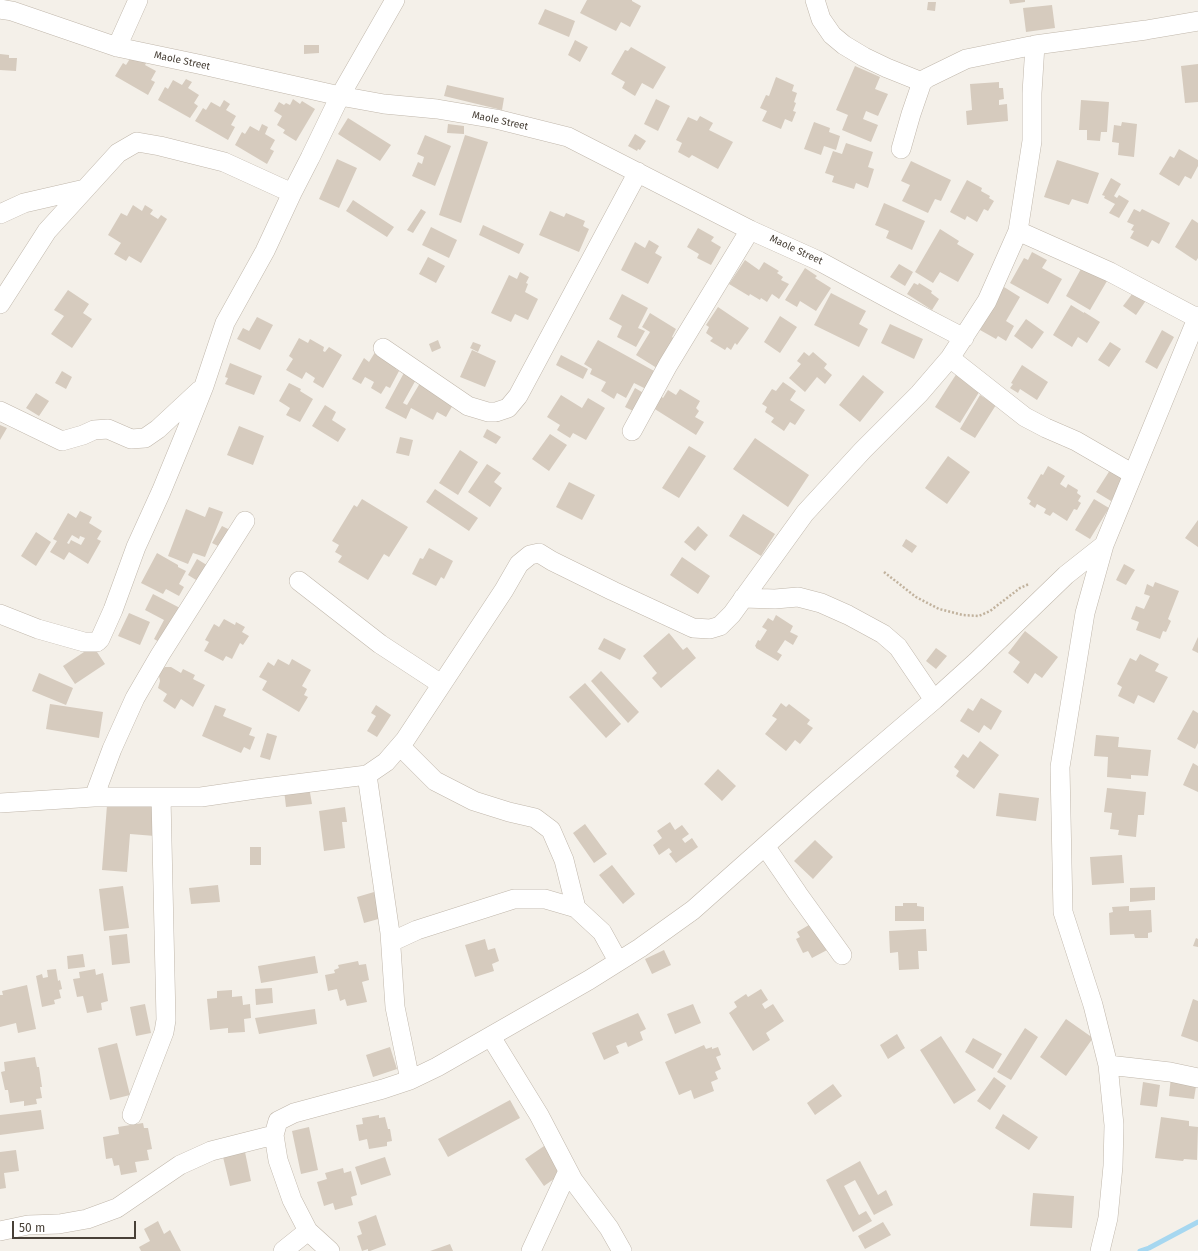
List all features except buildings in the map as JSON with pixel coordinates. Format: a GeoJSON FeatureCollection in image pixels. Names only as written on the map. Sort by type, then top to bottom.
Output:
{"type":"FeatureCollection","features":[{"type":"Feature","properties":{"kind":"street"},"geometry":{"type":"LineString","coordinates":[[117,47],[138,0]]}},
{"type":"Feature","properties":{"kind":"street"},"geometry":{"type":"LineString","coordinates":[[0,614],[38,629],[84,642],[97,642],[100,639],[113,610],[136,547],[161,492],[204,386],[225,323],[265,251],[340,96],[395,0]]}},
{"type":"Feature","properties":{"kind":"street"},"geometry":{"type":"LineString","coordinates":[[815,0],[821,19],[832,35],[844,45],[887,68],[922,82]]}},
{"type":"Feature","properties":{"kind":"street","name":"Maole Street"},"geometry":{"type":"LineString","coordinates":[[0,9],[117,47],[340,96],[384,104],[437,109],[496,119],[568,137],[750,230],[819,261],[964,338]]}},
{"type":"Feature","properties":{"kind":"street"},"geometry":{"type":"LineString","coordinates":[[901,149],[922,82],[927,78],[966,59],[1034,45],[1146,30],[1198,21]]}},
{"type":"Feature","properties":{"kind":"street"},"geometry":{"type":"LineString","coordinates":[[0,803],[94,797],[201,797],[256,788],[366,775],[386,762],[405,740],[504,590],[519,564],[530,556],[539,553],[613,591],[693,628],[710,629],[720,626],[732,614],[805,513],[863,450],[919,394],[950,358],[987,301],[1018,231],[1032,140],[1034,45]]}},
{"type":"Feature","properties":{"kind":"street"},"geometry":{"type":"LineString","coordinates":[[0,304],[47,231],[118,153],[137,142],[160,146],[224,162],[292,193]]}},
{"type":"Feature","properties":{"kind":"street"},"geometry":{"type":"LineString","coordinates":[[383,348],[468,406],[492,412],[508,408],[518,396],[638,172]]}},
{"type":"Feature","properties":{"kind":"street"},"geometry":{"type":"LineString","coordinates":[[0,214],[24,203],[85,189]]}},
{"type":"Feature","properties":{"kind":"street"},"geometry":{"type":"LineString","coordinates":[[632,431],[668,365],[750,230]]}},
{"type":"Feature","properties":{"kind":"street"},"geometry":{"type":"LineString","coordinates":[[1018,231],[1110,272],[1197,317],[1104,545],[1086,613],[1060,767],[1063,912],[1093,1005],[1108,1065],[1114,1125],[1113,1166],[1108,1218],[1100,1251]]}},
{"type":"Feature","properties":{"kind":"street"},"geometry":{"type":"LineString","coordinates":[[950,358],[1025,417],[1076,441],[1133,474]]}},
{"type":"Feature","properties":{"kind":"street"},"geometry":{"type":"LineString","coordinates":[[0,411],[62,441],[94,430],[108,429],[131,439],[145,438],[204,386]]}},
{"type":"Feature","properties":{"kind":"street"},"geometry":{"type":"LineString","coordinates":[[94,797],[112,749],[136,698],[160,655],[245,521]]}},
{"type":"Feature","properties":{"kind":"street"},"geometry":{"type":"LineString","coordinates":[[330,1251],[308,1231],[292,1200],[278,1160],[274,1134],[278,1121],[294,1113],[383,1089],[410,1080],[437,1068],[589,980],[640,948],[693,910],[818,799],[934,700],[976,662],[1066,575],[1104,545]]}},
{"type":"Feature","properties":{"kind":"street"},"geometry":{"type":"LineString","coordinates":[[299,581],[380,644],[441,684]]}},
{"type":"Feature","properties":{"kind":"street"},"geometry":{"type":"LineString","coordinates":[[743,598],[775,599],[798,597],[821,603],[884,634],[898,647],[934,700]]}},
{"type":"Feature","properties":{"kind":"street"},"geometry":{"type":"LineString","coordinates":[[400,746],[435,781],[474,801],[509,812],[535,818],[551,830],[564,860],[576,908]]}},
{"type":"Feature","properties":{"kind":"street"},"geometry":{"type":"LineString","coordinates":[[366,775],[391,942],[395,1006],[410,1080]]}},
{"type":"Feature","properties":{"kind":"street"},"geometry":{"type":"LineString","coordinates":[[132,1115],[164,1032],[166,1020],[161,797]]}},
{"type":"Feature","properties":{"kind":"street"},"geometry":{"type":"LineString","coordinates":[[765,846],[842,955]]}},
{"type":"Feature","properties":{"kind":"street"},"geometry":{"type":"LineString","coordinates":[[391,942],[417,930],[514,899],[545,899],[576,908],[602,932],[618,962]]}},
{"type":"Feature","properties":{"kind":"street"},"geometry":{"type":"LineString","coordinates":[[491,1037],[539,1115],[573,1180],[609,1228],[622,1251]]}},
{"type":"Feature","properties":{"kind":"street"},"geometry":{"type":"LineString","coordinates":[[1108,1065],[1170,1072],[1198,1078]]}},
{"type":"Feature","properties":{"kind":"street"},"geometry":{"type":"LineString","coordinates":[[0,1231],[28,1225],[59,1224],[87,1220],[117,1208],[180,1165],[211,1151],[274,1134]]}},
{"type":"Feature","properties":{"kind":"street"},"geometry":{"type":"LineString","coordinates":[[531,1251],[568,1171]]}},
{"type":"Feature","properties":{"kind":"street"},"geometry":{"type":"LineString","coordinates":[[283,1251],[308,1231]]}},
{"type":"Feature","properties":{"kind":"path"},"geometry":{"type":"LineString","coordinates":[[884,572],[916,597],[938,609],[962,615],[979,616],[990,611],[1020,588],[1033,583]]}},
{"type":"Feature","properties":{"kind":"waterway"},"geometry":{"type":"LineString","coordinates":[[1140,1251],[1149,1248],[1198,1222]]}}]}
